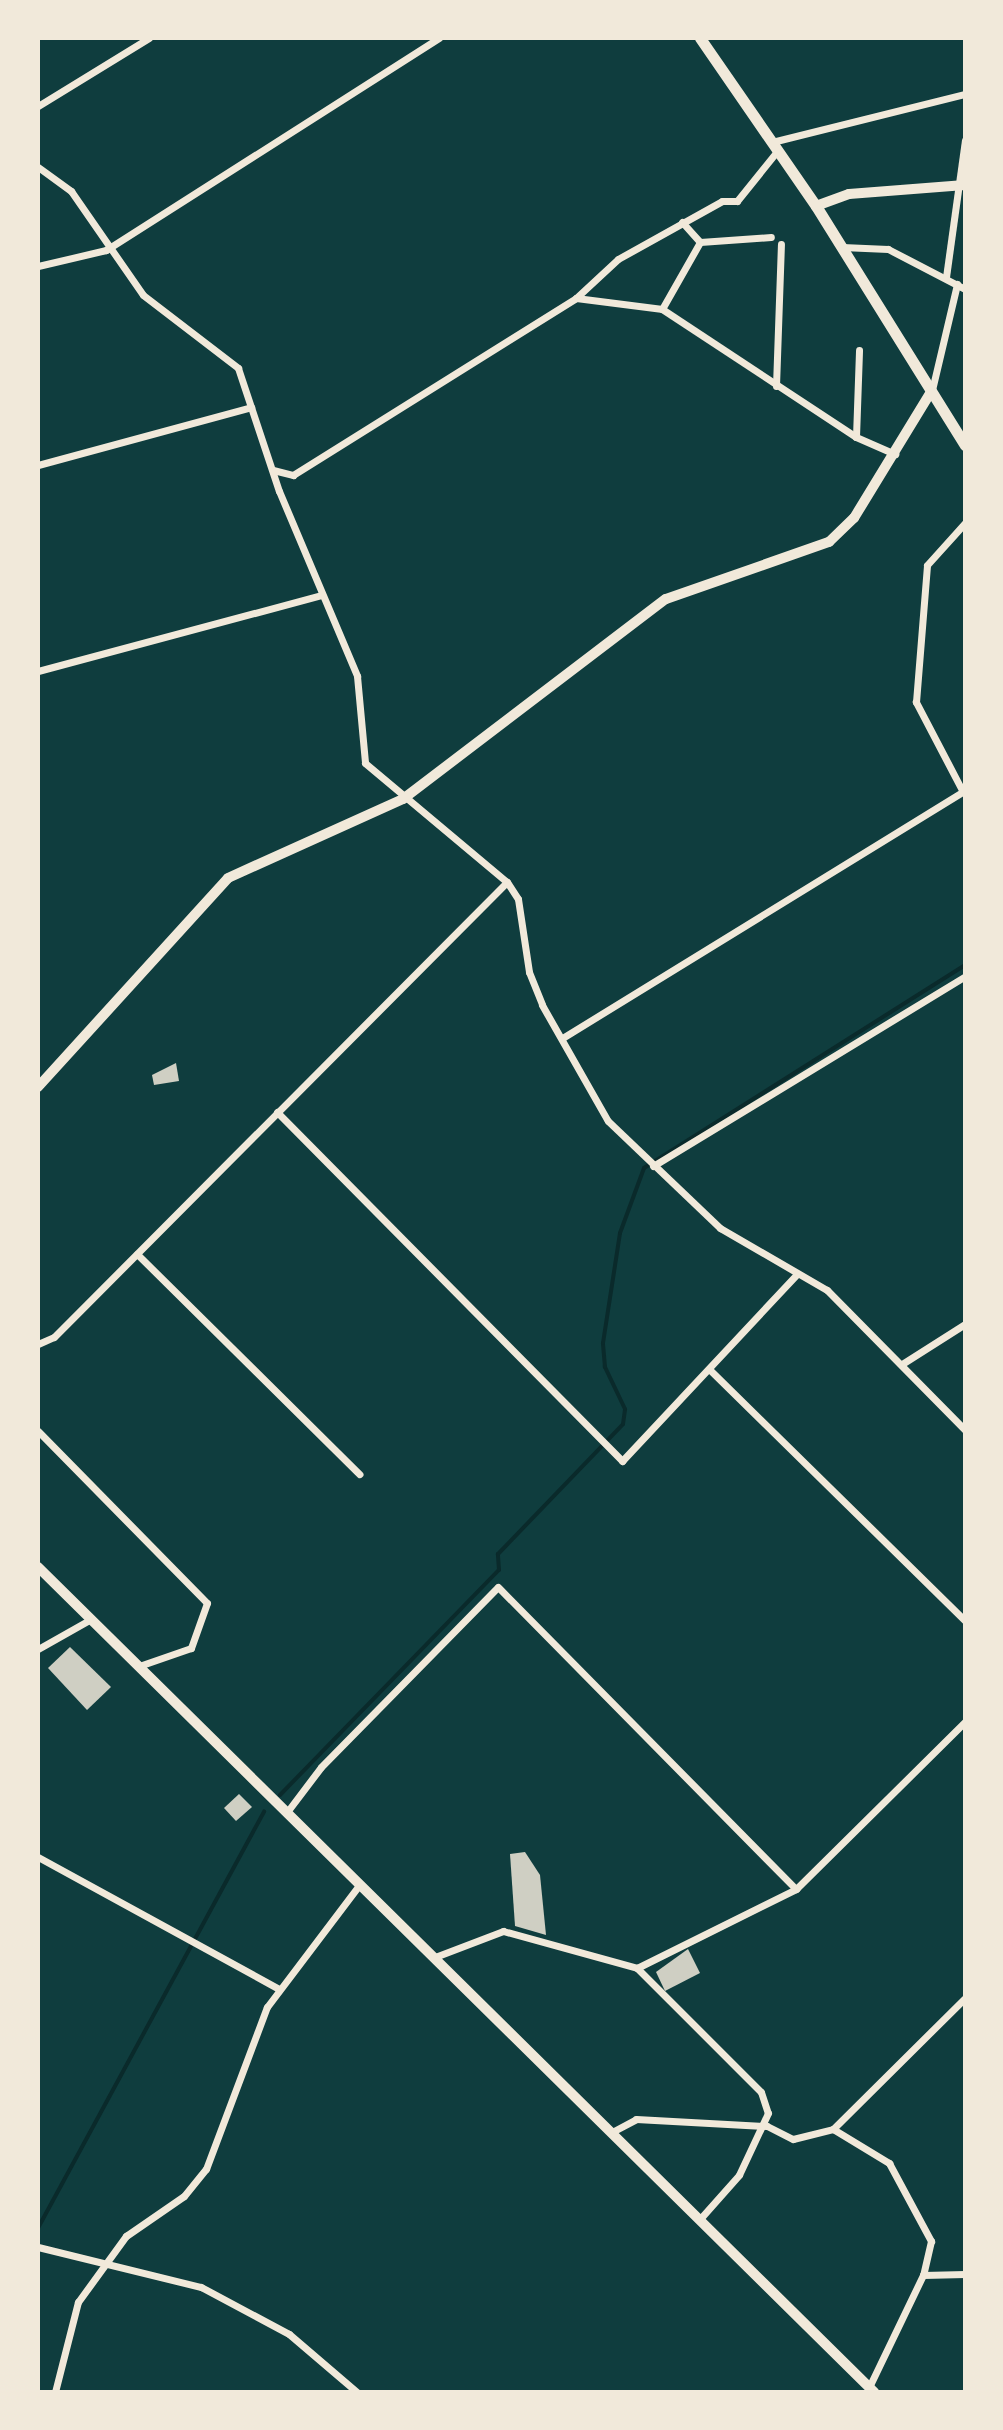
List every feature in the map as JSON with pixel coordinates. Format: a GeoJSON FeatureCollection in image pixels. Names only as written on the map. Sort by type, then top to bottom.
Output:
{"type":"FeatureCollection","features":[{"type":"Feature","properties":{"kind":"highway"},"geometry":{"type":"LineString","coordinates":[[700,38],[816,206],[965,445]]}},
{"type":"Feature","properties":{"kind":"main road"},"geometry":{"type":"LineString","coordinates":[[816,206],[849,194],[962,185]]}},
{"type":"Feature","properties":{"kind":"main road"},"geometry":{"type":"LineString","coordinates":[[38,1087],[228,878],[403,799],[646,611],[706,582],[829,542],[854,518],[931,392]]}},
{"type":"Feature","properties":{"kind":"main road"},"geometry":{"type":"LineString","coordinates":[[38,1567],[872,2390]]}},
{"type":"Feature","properties":{"kind":"street"},"geometry":{"type":"LineString","coordinates":[[38,106],[149,38]]}},
{"type":"Feature","properties":{"kind":"street"},"geometry":{"type":"LineString","coordinates":[[38,266],[106,250],[439,38]]}},
{"type":"Feature","properties":{"kind":"street"},"geometry":{"type":"LineString","coordinates":[[273,470],[293,475],[576,298],[618,259],[682,222],[750,192],[775,146],[965,94]]}},
{"type":"Feature","properties":{"kind":"street"},"geometry":{"type":"LineString","coordinates":[[946,277],[962,185],[965,140]]}},
{"type":"Feature","properties":{"kind":"street"},"geometry":{"type":"LineString","coordinates":[[38,167],[71,191],[106,250],[143,295],[238,368],[273,470],[357,676],[365,763],[403,799],[507,882],[518,899],[529,972],[608,1121],[720,1228],[827,1290],[965,1430]]}},
{"type":"Feature","properties":{"kind":"street"},"geometry":{"type":"LineString","coordinates":[[682,222],[700,242]]}},
{"type":"Feature","properties":{"kind":"street"},"geometry":{"type":"LineString","coordinates":[[700,242],[771,237]]}},
{"type":"Feature","properties":{"kind":"street"},"geometry":{"type":"LineString","coordinates":[[662,309],[700,242]]}},
{"type":"Feature","properties":{"kind":"street"},"geometry":{"type":"LineString","coordinates":[[776,386],[781,244]]}},
{"type":"Feature","properties":{"kind":"street"},"geometry":{"type":"LineString","coordinates":[[842,247],[874,245],[946,277],[965,289]]}},
{"type":"Feature","properties":{"kind":"street"},"geometry":{"type":"LineString","coordinates":[[931,392],[957,284]]}},
{"type":"Feature","properties":{"kind":"street"},"geometry":{"type":"LineString","coordinates":[[576,298],[662,309],[856,437],[895,454]]}},
{"type":"Feature","properties":{"kind":"street"},"geometry":{"type":"LineString","coordinates":[[856,437],[859,350]]}},
{"type":"Feature","properties":{"kind":"street"},"geometry":{"type":"LineString","coordinates":[[38,465],[251,407]]}},
{"type":"Feature","properties":{"kind":"street"},"geometry":{"type":"LineString","coordinates":[[564,1037],[964,791],[916,702],[927,565],[965,523]]}},
{"type":"Feature","properties":{"kind":"street"},"geometry":{"type":"LineString","coordinates":[[38,671],[322,595]]}},
{"type":"Feature","properties":{"kind":"street"},"geometry":{"type":"LineString","coordinates":[[38,1344],[137,1254],[507,882]]}},
{"type":"Feature","properties":{"kind":"street"},"geometry":{"type":"LineString","coordinates":[[653,1166],[965,976]]}},
{"type":"Feature","properties":{"kind":"street"},"geometry":{"type":"LineString","coordinates":[[277,1112],[622,1461],[797,1274]]}},
{"type":"Feature","properties":{"kind":"street"},"geometry":{"type":"LineString","coordinates":[[137,1254],[359,1474]]}},
{"type":"Feature","properties":{"kind":"street"},"geometry":{"type":"LineString","coordinates":[[902,1364],[965,1324]]}},
{"type":"Feature","properties":{"kind":"street"},"geometry":{"type":"LineString","coordinates":[[710,1370],[965,1621]]}},
{"type":"Feature","properties":{"kind":"street"},"geometry":{"type":"LineString","coordinates":[[38,1431],[207,1603],[191,1648],[139,1666]]}},
{"type":"Feature","properties":{"kind":"street"},"geometry":{"type":"LineString","coordinates":[[287,1812],[321,1767],[498,1587],[796,1889]]}},
{"type":"Feature","properties":{"kind":"street"},"geometry":{"type":"LineString","coordinates":[[38,1649],[91,1619]]}},
{"type":"Feature","properties":{"kind":"street"},"geometry":{"type":"LineString","coordinates":[[637,1968],[796,1889],[965,1722]]}},
{"type":"Feature","properties":{"kind":"street"},"geometry":{"type":"LineString","coordinates":[[38,1857],[279,1989]]}},
{"type":"Feature","properties":{"kind":"street"},"geometry":{"type":"LineString","coordinates":[[55,2392],[65,2333],[103,2264],[206,2169],[279,1989],[360,1884]]}},
{"type":"Feature","properties":{"kind":"street"},"geometry":{"type":"LineString","coordinates":[[435,1957],[503,1931],[637,1968],[761,2092],[767,2126],[700,2219]]}},
{"type":"Feature","properties":{"kind":"street"},"geometry":{"type":"LineString","coordinates":[[612,2132],[636,2119],[767,2126],[793,2139],[833,2129],[965,1998]]}},
{"type":"Feature","properties":{"kind":"street"},"geometry":{"type":"LineString","coordinates":[[833,2129],[900,2176],[927,2225],[923,2275],[872,2390]]}},
{"type":"Feature","properties":{"kind":"street"},"geometry":{"type":"LineString","coordinates":[[38,2247],[201,2287],[289,2334],[357,2392]]}},
{"type":"Feature","properties":{"kind":"street"},"geometry":{"type":"LineString","coordinates":[[923,2275],[965,2274]]}},
{"type":"Feature","properties":{"kind":"building"},"geometry":{"type":"Polygon","coordinates":[[[176,1063],[179,1081],[154,1085],[152,1075],[176,1063]]]}},
{"type":"Feature","properties":{"kind":"building"},"geometry":{"type":"Polygon","coordinates":[[[70,1647],[111,1687],[87,1710],[48,1668],[70,1647]]]}},
{"type":"Feature","properties":{"kind":"building"},"geometry":{"type":"Polygon","coordinates":[[[239,1794],[252,1807],[236,1821],[224,1808],[239,1794]]]}},
{"type":"Feature","properties":{"kind":"building"},"geometry":{"type":"Polygon","coordinates":[[[525,1852],[540,1875],[546,1935],[515,1926],[510,1854],[525,1852]]]}},
{"type":"Feature","properties":{"kind":"building"},"geometry":{"type":"Polygon","coordinates":[[[688,1949],[700,1973],[665,1991],[656,1972],[688,1949]]]}},
{"type":"Feature","properties":{"kind":"waterway"},"geometry":{"type":"LineString","coordinates":[[280,1795],[499,1570],[498,1554],[623,1424],[625,1409],[605,1367],[603,1343],[620,1233],[644,1168],[965,965]]}},
{"type":"Feature","properties":{"kind":"waterway"},"geometry":{"type":"LineString","coordinates":[[38,2228],[264,1811]]}}]}
